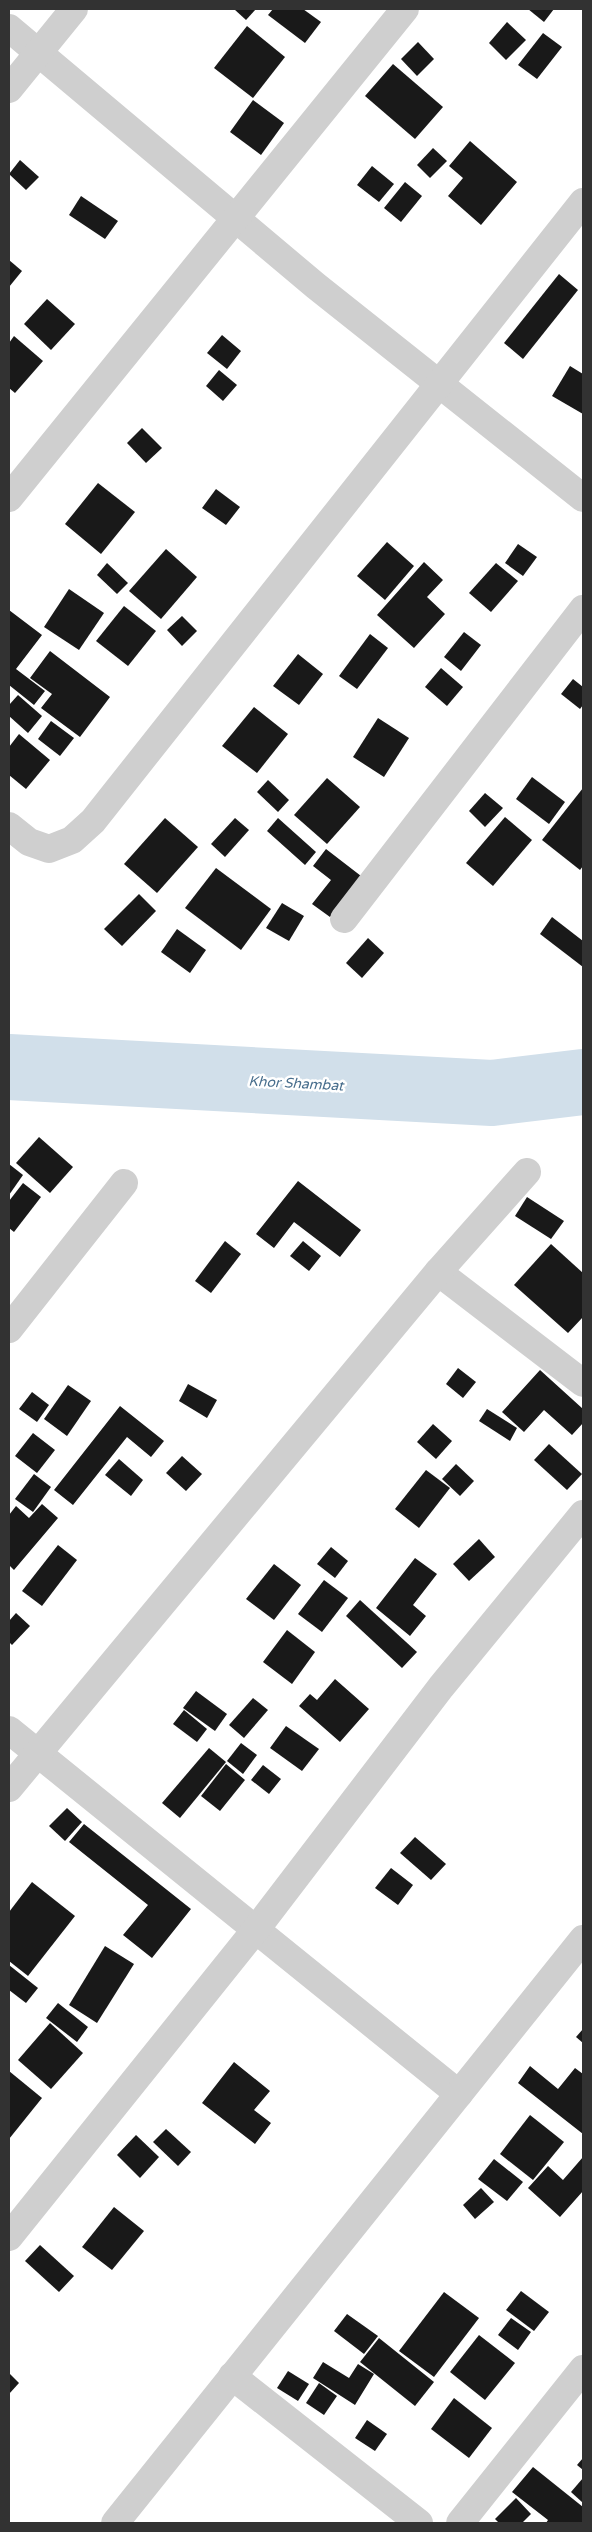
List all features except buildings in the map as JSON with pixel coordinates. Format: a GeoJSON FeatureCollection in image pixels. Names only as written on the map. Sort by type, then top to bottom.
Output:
{"type":"FeatureCollection","features":[{"type":"Feature","properties":{"kind":"street"},"geometry":{"type":"LineString","coordinates":[[9,88],[74,9]]}},
{"type":"Feature","properties":{"kind":"street"},"geometry":{"type":"LineString","coordinates":[[9,498],[405,9]]}},
{"type":"Feature","properties":{"kind":"street"},"geometry":{"type":"LineString","coordinates":[[9,28],[316,286],[583,498]]}},
{"type":"Feature","properties":{"kind":"street"},"geometry":{"type":"LineString","coordinates":[[9,826],[29,842],[49,850],[72,840],[93,821],[583,202]]}},
{"type":"Feature","properties":{"kind":"street"},"geometry":{"type":"LineString","coordinates":[[344,919],[583,609]]}},
{"type":"Feature","properties":{"kind":"street"},"geometry":{"type":"LineString","coordinates":[[9,1788],[438,1272],[527,1172]]}},
{"type":"Feature","properties":{"kind":"street"},"geometry":{"type":"LineString","coordinates":[[9,1329],[124,1183]]}},
{"type":"Feature","properties":{"kind":"street"},"geometry":{"type":"LineString","coordinates":[[438,1272],[583,1383]]}},
{"type":"Feature","properties":{"kind":"street"},"geometry":{"type":"LineString","coordinates":[[13,2224],[257,1928],[441,1687],[583,1514]]}},
{"type":"Feature","properties":{"kind":"street"},"geometry":{"type":"LineString","coordinates":[[9,1730],[257,1928],[459,2094]]}},
{"type":"Feature","properties":{"kind":"street"},"geometry":{"type":"LineString","coordinates":[[115,2523],[583,1938]]}},
{"type":"Feature","properties":{"kind":"street"},"geometry":{"type":"LineString","coordinates":[[460,2523],[583,2369]]}},
{"type":"Feature","properties":{"kind":"street"},"geometry":{"type":"LineString","coordinates":[[232,2376],[419,2523]]}},
{"type":"Feature","properties":{"kind":"waterway","name":"Khor Shambat"},"geometry":{"type":"LineString","coordinates":[[9,1067],[492,1093],[583,1082]]}}]}
